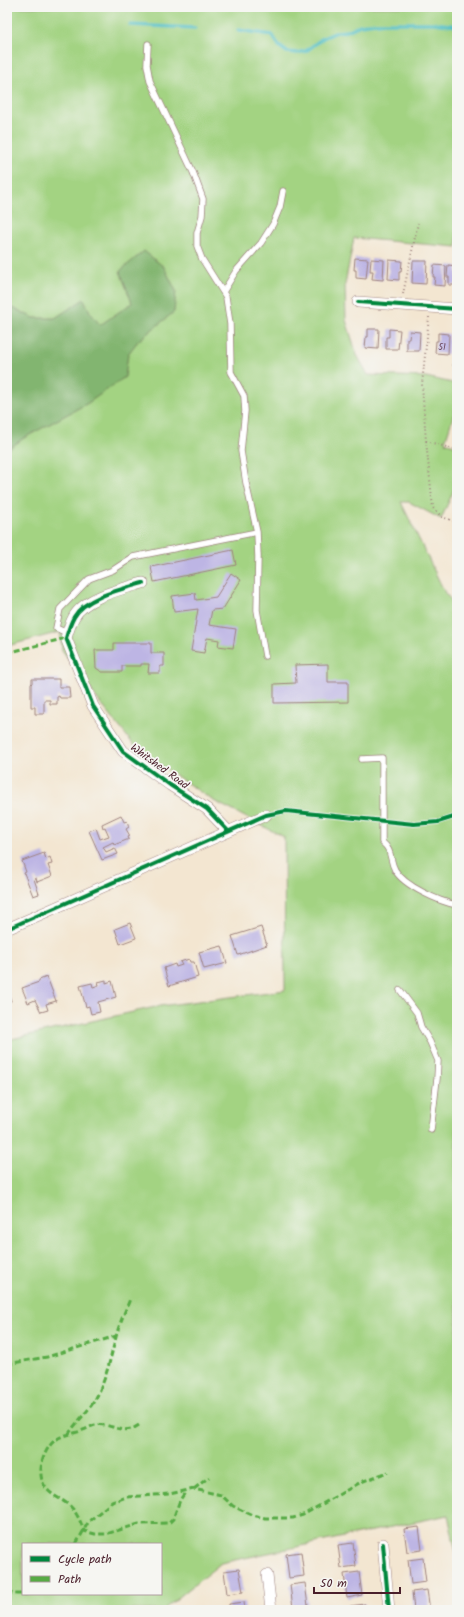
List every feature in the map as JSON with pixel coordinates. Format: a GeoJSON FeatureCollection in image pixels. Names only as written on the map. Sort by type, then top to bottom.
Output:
{"type":"FeatureCollection","features":[{"type":"Feature","properties":{"kind":"street"},"geometry":{"type":"LineString","coordinates":[[358,302],[457,309]]}},
{"type":"Feature","properties":{"kind":"street"},"geometry":{"type":"LineString","coordinates":[[67,636],[74,616],[86,604],[111,592],[143,583]]}},
{"type":"Feature","properties":{"kind":"street","name":"Whitshed Road"},"geometry":{"type":"LineString","coordinates":[[67,636],[93,706],[123,751],[170,785],[207,809],[228,831]]}},
{"type":"Feature","properties":{"kind":"street"},"geometry":{"type":"LineString","coordinates":[[7,929],[266,815]]}},
{"type":"Feature","properties":{"kind":"street"},"geometry":{"type":"LineString","coordinates":[[383,1544],[388,1610]]}},
{"type":"Feature","properties":{"kind":"street"},"geometry":{"type":"LineString","coordinates":[[267,1575],[271,1610]]}},
{"type":"Feature","properties":{"kind":"lane"},"geometry":{"type":"LineString","coordinates":[[148,44],[147,66],[150,81],[193,172],[203,199],[202,216],[197,233],[198,246],[202,259],[226,297],[230,324],[231,372],[244,396],[245,411],[241,451],[246,483],[257,532],[258,610],[265,656]]}},
{"type":"Feature","properties":{"kind":"lane"},"geometry":{"type":"LineString","coordinates":[[223,292],[236,271],[261,242],[273,224],[280,207],[283,191]]}},
{"type":"Feature","properties":{"kind":"lane"},"geometry":{"type":"LineString","coordinates":[[67,636],[56,628],[60,609],[89,579],[113,570],[133,557],[257,532]]}},
{"type":"Feature","properties":{"kind":"lane"},"geometry":{"type":"LineString","coordinates":[[362,759],[382,758],[382,842],[388,847],[394,869],[407,882],[446,903],[457,905]]}},
{"type":"Feature","properties":{"kind":"lane"},"geometry":{"type":"LineString","coordinates":[[400,990],[417,1013],[421,1027],[430,1042],[438,1061],[431,1130]]}},
{"type":"Feature","properties":{"kind":"path"},"geometry":{"type":"LineString","coordinates":[[401,305],[418,223]]}},
{"type":"Feature","properties":{"kind":"path"},"geometry":{"type":"LineString","coordinates":[[430,306],[422,384],[433,508],[442,517],[457,522]]}},
{"type":"Feature","properties":{"kind":"path"},"geometry":{"type":"LineString","coordinates":[[426,441],[457,450]]}},
{"type":"Feature","properties":{"kind":"path"},"geometry":{"type":"LineString","coordinates":[[266,815],[286,811],[414,824],[438,822],[457,816]]}},
{"type":"Feature","properties":{"kind":"green space"},"geometry":{"type":"Polygon","coordinates":[[[7,7],[457,7],[457,247],[354,238],[345,284],[346,320],[357,355],[368,375],[426,377],[457,384],[457,404],[445,442],[457,446],[457,483],[441,519],[409,502],[401,502],[445,593],[457,607],[457,1557],[448,1515],[221,1563],[163,1610],[12,1610],[7,1606],[7,1040],[160,1006],[285,990],[284,837],[212,800],[138,750],[101,704],[62,650],[60,632],[7,646],[7,7]]]}},
{"type":"Feature","properties":{"kind":"green space"},"geometry":{"type":"Polygon","coordinates":[[[144,251],[164,267],[176,291],[174,312],[138,341],[128,354],[125,377],[88,403],[24,438],[7,450],[7,319],[13,308],[34,318],[55,318],[84,299],[90,312],[100,325],[132,303],[120,271],[144,251]]]}},
{"type":"Feature","properties":{"kind":"building"},"geometry":{"type":"Polygon","coordinates":[[[355,258],[368,259],[366,279],[356,278],[356,270],[354,270],[355,258]]]}},
{"type":"Feature","properties":{"kind":"building"},"geometry":{"type":"Polygon","coordinates":[[[371,259],[384,260],[383,280],[372,279],[373,271],[370,271],[371,259]]]}},
{"type":"Feature","properties":{"kind":"building"},"geometry":{"type":"Polygon","coordinates":[[[389,260],[402,261],[401,272],[399,272],[399,280],[388,279],[389,260]]]}},
{"type":"Feature","properties":{"kind":"building"},"geometry":{"type":"Polygon","coordinates":[[[413,261],[427,261],[426,284],[412,283],[413,261]]]}},
{"type":"Feature","properties":{"kind":"building"},"geometry":{"type":"Polygon","coordinates":[[[434,265],[446,266],[445,286],[434,285],[434,265]]]}},
{"type":"Feature","properties":{"kind":"building"},"geometry":{"type":"Polygon","coordinates":[[[448,265],[457,266],[457,285],[449,285],[449,277],[447,277],[448,265]]]}},
{"type":"Feature","properties":{"kind":"building"},"geometry":{"type":"Polygon","coordinates":[[[368,329],[379,329],[378,349],[365,348],[366,337],[368,337],[368,329]]]}},
{"type":"Feature","properties":{"kind":"building"},"geometry":{"type":"Polygon","coordinates":[[[389,329],[400,330],[398,349],[386,349],[386,337],[389,337],[389,329]]]}},
{"type":"Feature","properties":{"kind":"building"},"geometry":{"type":"Polygon","coordinates":[[[410,331],[420,332],[419,351],[407,351],[407,339],[409,339],[410,331]]]}},
{"type":"Feature","properties":{"kind":"building"},"geometry":{"type":"Polygon","coordinates":[[[438,333],[449,334],[448,354],[435,353],[438,333]]]}},
{"type":"Feature","properties":{"kind":"building"},"geometry":{"type":"Polygon","coordinates":[[[455,337],[457,337],[457,366],[453,366],[455,337]]]}},
{"type":"Feature","properties":{"kind":"building"},"geometry":{"type":"Polygon","coordinates":[[[233,550],[236,565],[154,582],[151,567],[233,550]]]}},
{"type":"Feature","properties":{"kind":"building"},"geometry":{"type":"Polygon","coordinates":[[[231,573],[241,580],[223,609],[212,610],[209,625],[236,629],[233,648],[218,646],[219,640],[207,638],[204,653],[191,651],[198,609],[174,612],[172,596],[195,593],[196,600],[216,597],[231,573]]]}},
{"type":"Feature","properties":{"kind":"building"},"geometry":{"type":"Polygon","coordinates":[[[114,643],[151,643],[151,653],[164,653],[164,666],[160,666],[160,673],[148,673],[149,664],[141,664],[141,666],[122,666],[122,672],[102,672],[96,668],[95,650],[114,650],[114,643]]]}},
{"type":"Feature","properties":{"kind":"building"},"geometry":{"type":"Polygon","coordinates":[[[328,664],[328,682],[348,682],[348,702],[274,703],[274,684],[296,683],[295,665],[328,664]]]}},
{"type":"Feature","properties":{"kind":"building"},"geometry":{"type":"Polygon","coordinates":[[[32,679],[59,679],[59,687],[69,687],[70,698],[60,698],[59,696],[57,697],[57,704],[50,704],[50,700],[44,700],[44,714],[35,714],[35,707],[31,707],[32,679]]]}},
{"type":"Feature","properties":{"kind":"building"},"geometry":{"type":"Polygon","coordinates":[[[121,815],[124,822],[127,821],[129,827],[126,829],[130,836],[128,837],[129,839],[114,845],[113,842],[103,847],[106,852],[115,848],[118,854],[102,860],[89,831],[96,828],[100,839],[109,836],[102,824],[121,815]]]}},
{"type":"Feature","properties":{"kind":"building"},"geometry":{"type":"Polygon","coordinates":[[[44,853],[46,859],[50,857],[52,864],[48,865],[52,876],[37,882],[36,878],[34,879],[39,894],[33,896],[24,873],[26,872],[22,861],[44,853]]]}},
{"type":"Feature","properties":{"kind":"building"},"geometry":{"type":"Polygon","coordinates":[[[130,923],[136,938],[120,944],[115,929],[130,923]]]}},
{"type":"Feature","properties":{"kind":"building"},"geometry":{"type":"Polygon","coordinates":[[[261,927],[267,945],[238,955],[232,936],[261,927]]]}},
{"type":"Feature","properties":{"kind":"building"},"geometry":{"type":"Polygon","coordinates":[[[222,946],[227,963],[204,969],[199,952],[222,946]]]}},
{"type":"Feature","properties":{"kind":"building"},"geometry":{"type":"Polygon","coordinates":[[[189,959],[190,962],[194,962],[198,977],[169,986],[164,968],[175,964],[176,967],[182,965],[180,962],[189,959]]]}},
{"type":"Feature","properties":{"kind":"building"},"geometry":{"type":"Polygon","coordinates":[[[47,977],[56,1001],[46,1004],[48,1010],[41,1012],[35,1000],[28,1003],[22,988],[39,982],[39,980],[47,977]]]}},
{"type":"Feature","properties":{"kind":"building"},"geometry":{"type":"Polygon","coordinates":[[[106,980],[106,983],[112,981],[116,997],[98,1002],[100,1012],[91,1014],[89,1006],[86,1007],[80,986],[92,983],[93,987],[99,985],[98,982],[106,980]]]}},
{"type":"Feature","properties":{"kind":"building"},"geometry":{"type":"Polygon","coordinates":[[[7,990],[11,1001],[7,1004],[7,990]]]}},
{"type":"Feature","properties":{"kind":"building"},"geometry":{"type":"Polygon","coordinates":[[[419,1527],[422,1550],[407,1552],[404,1529],[419,1527]]]}},
{"type":"Feature","properties":{"kind":"building"},"geometry":{"type":"Polygon","coordinates":[[[353,1543],[356,1566],[341,1568],[338,1545],[353,1543]]]}},
{"type":"Feature","properties":{"kind":"building"},"geometry":{"type":"Polygon","coordinates":[[[301,1552],[304,1576],[289,1578],[286,1554],[301,1552]]]}},
{"type":"Feature","properties":{"kind":"building"},"geometry":{"type":"Polygon","coordinates":[[[423,1558],[426,1582],[411,1584],[408,1560],[423,1558]]]}},
{"type":"Feature","properties":{"kind":"building"},"geometry":{"type":"Polygon","coordinates":[[[239,1569],[243,1592],[227,1594],[224,1571],[239,1569]]]}},
{"type":"Feature","properties":{"kind":"building"},"geometry":{"type":"Polygon","coordinates":[[[359,1572],[362,1595],[347,1598],[344,1574],[359,1572]]]}},
{"type":"Feature","properties":{"kind":"building"},"geometry":{"type":"Polygon","coordinates":[[[305,1583],[308,1606],[293,1608],[290,1585],[305,1583]]]}},
{"type":"Feature","properties":{"kind":"building"},"geometry":{"type":"Polygon","coordinates":[[[427,1590],[430,1610],[414,1610],[412,1592],[427,1590]]]}},
{"type":"Feature","properties":{"kind":"building"},"geometry":{"type":"Polygon","coordinates":[[[244,1602],[245,1610],[229,1610],[229,1604],[244,1602]]]}},
{"type":"Feature","properties":{"kind":"building"},"geometry":{"type":"Polygon","coordinates":[[[365,1604],[366,1610],[350,1610],[350,1606],[365,1604]]]}},
{"type":"Feature","properties":{"kind":"waterway"},"geometry":{"type":"LineString","coordinates":[[238,30],[272,35],[280,47],[287,52],[297,53],[306,51],[323,38],[337,32],[347,31],[360,25],[375,23],[435,23],[457,26]]}},
{"type":"Feature","properties":{"kind":"waterway"},"geometry":{"type":"LineString","coordinates":[[130,25],[195,28]]}},
{"type":"Feature","properties":{"kind":"marked path"},"geometry":{"type":"LineString","coordinates":[[7,653],[66,638]]}},
{"type":"Feature","properties":{"kind":"marked path"},"geometry":{"type":"LineString","coordinates":[[68,1435],[93,1403],[100,1390],[108,1368],[119,1327],[130,1299]]}},
{"type":"Feature","properties":{"kind":"marked path"},"geometry":{"type":"LineString","coordinates":[[7,1364],[47,1357],[116,1336]]}},
{"type":"Feature","properties":{"kind":"marked path"},"geometry":{"type":"LineString","coordinates":[[139,1425],[127,1430],[107,1425],[95,1425],[57,1439],[48,1447],[41,1465],[41,1478],[43,1483],[52,1494],[73,1509],[79,1518],[84,1531],[95,1534],[106,1534],[139,1524],[169,1523],[173,1519],[180,1500],[186,1491]]}},
{"type":"Feature","properties":{"kind":"marked path"},"geometry":{"type":"LineString","coordinates":[[77,1543],[89,1521],[112,1502],[126,1497],[169,1494],[194,1489],[221,1495],[233,1506],[252,1515],[265,1518],[293,1518],[303,1515],[361,1482],[388,1472]]}},
{"type":"Feature","properties":{"kind":"marked path"},"geometry":{"type":"LineString","coordinates":[[194,1489],[209,1477]]}},
{"type":"Feature","properties":{"kind":"marked path"},"geometry":{"type":"LineString","coordinates":[[7,1591],[13,1594],[22,1594]]}},
{"type":"Feature","properties":{"kind":"cycle path"},"geometry":{"type":"LineString","coordinates":[[358,302],[457,309]]}},
{"type":"Feature","properties":{"kind":"cycle path"},"geometry":{"type":"LineString","coordinates":[[143,583],[115,591],[86,604],[74,617],[66,638],[93,706],[123,751],[170,785],[207,809],[228,831]]}},
{"type":"Feature","properties":{"kind":"cycle path"},"geometry":{"type":"LineString","coordinates":[[7,929],[266,815],[286,811],[414,824],[438,822],[457,816]]}},
{"type":"Feature","properties":{"kind":"cycle path"},"geometry":{"type":"LineString","coordinates":[[383,1544],[389,1610]]}}]}
